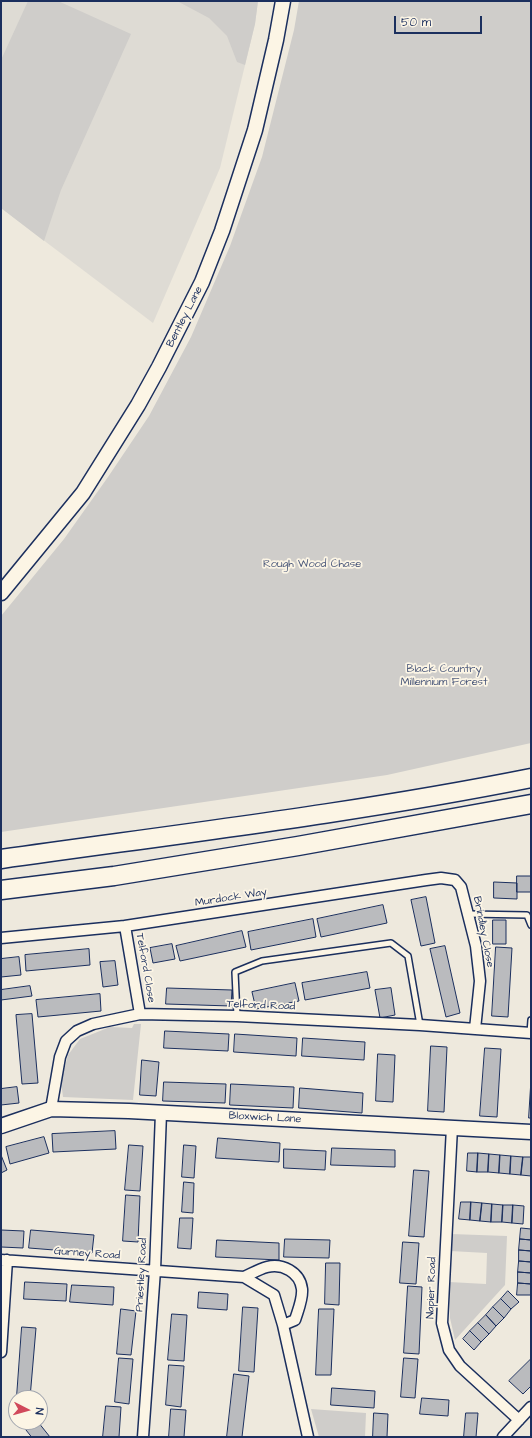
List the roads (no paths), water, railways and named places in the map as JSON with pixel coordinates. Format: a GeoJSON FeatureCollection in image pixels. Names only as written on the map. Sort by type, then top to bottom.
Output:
{"type":"FeatureCollection","features":[{"type":"Feature","properties":{"kind":"highway"},"geometry":{"type":"LineString","coordinates":[[1,860],[444,795],[531,778]]}},
{"type":"Feature","properties":{"kind":"highway"},"geometry":{"type":"LineString","coordinates":[[1,890],[114,876],[484,814],[531,804]]}},
{"type":"Feature","properties":{"kind":"street","name":"Bentley Lane"},"geometry":{"type":"LineString","coordinates":[[1,593],[82,493],[94,475],[158,371],[202,282],[222,232],[255,130],[276,40],[283,1]]}},
{"type":"Feature","properties":{"kind":"street","name":"Murdock Way"},"geometry":{"type":"LineString","coordinates":[[1,938],[125,926],[441,878],[455,880],[461,887]]}},
{"type":"Feature","properties":{"kind":"street","name":"Brindley Close"},"geometry":{"type":"LineString","coordinates":[[461,887],[476,946],[480,981],[475,1029]]}},
{"type":"Feature","properties":{"kind":"street","name":"Telford Close"},"geometry":{"type":"LineString","coordinates":[[125,926],[140,1014]]}},
{"type":"Feature","properties":{"kind":"street","name":"Telford Road"},"geometry":{"type":"LineString","coordinates":[[51,1109],[60,1057],[66,1042],[76,1031],[93,1024],[140,1014],[236,1016],[420,1025],[531,1033]]}},
{"type":"Feature","properties":{"kind":"street","name":"Bloxwich Lane"},"geometry":{"type":"LineString","coordinates":[[1,1126],[51,1109],[161,1113],[531,1132]]}},
{"type":"Feature","properties":{"kind":"street","name":"Priestley Road"},"geometry":{"type":"LineString","coordinates":[[143,1437],[155,1270],[161,1113]]}},
{"type":"Feature","properties":{"kind":"street","name":"Napier Road"},"geometry":{"type":"LineString","coordinates":[[452,1128],[442,1323],[449,1350],[460,1366],[519,1420]]}},
{"type":"Feature","properties":{"kind":"street","name":"Gurney Road"},"geometry":{"type":"LineString","coordinates":[[4,1260],[244,1277],[274,1295],[283,1325],[308,1437]]}},
{"type":"Feature","properties":{"kind":"street"},"geometry":{"type":"LineString","coordinates":[[1,1352],[4,1260]]}},
{"type":"Feature","properties":{"kind":"street","name":"Gurney Road"},"geometry":{"type":"LineString","coordinates":[[244,1277],[267,1267],[274,1266],[282,1266],[296,1274],[302,1289],[300,1304],[295,1320],[283,1325]]}},
{"type":"Feature","properties":{"kind":"street"},"geometry":{"type":"LineString","coordinates":[[503,1437],[531,1407]]}},
{"type":"Feature","properties":{"kind":"lane"},"geometry":{"type":"LineString","coordinates":[[468,914],[529,915],[531,925]]}},
{"type":"Feature","properties":{"kind":"lane"},"geometry":{"type":"LineString","coordinates":[[236,1016],[235,972],[262,961],[391,943],[408,956],[420,1025]]}},
{"type":"Feature","properties":{"kind":"lane"},"geometry":{"type":"LineString","coordinates":[[531,1020],[531,1033]]}},
{"type":"Feature","properties":{"kind":"park label","name":"Rough Wood Chase"},"geometry":{"type":"Point","coordinates":[312,565]}},
{"type":"Feature","properties":{"kind":"park label","name":"Black Country Millennium Forest"},"geometry":{"type":"Point","coordinates":[444,676]}}]}
